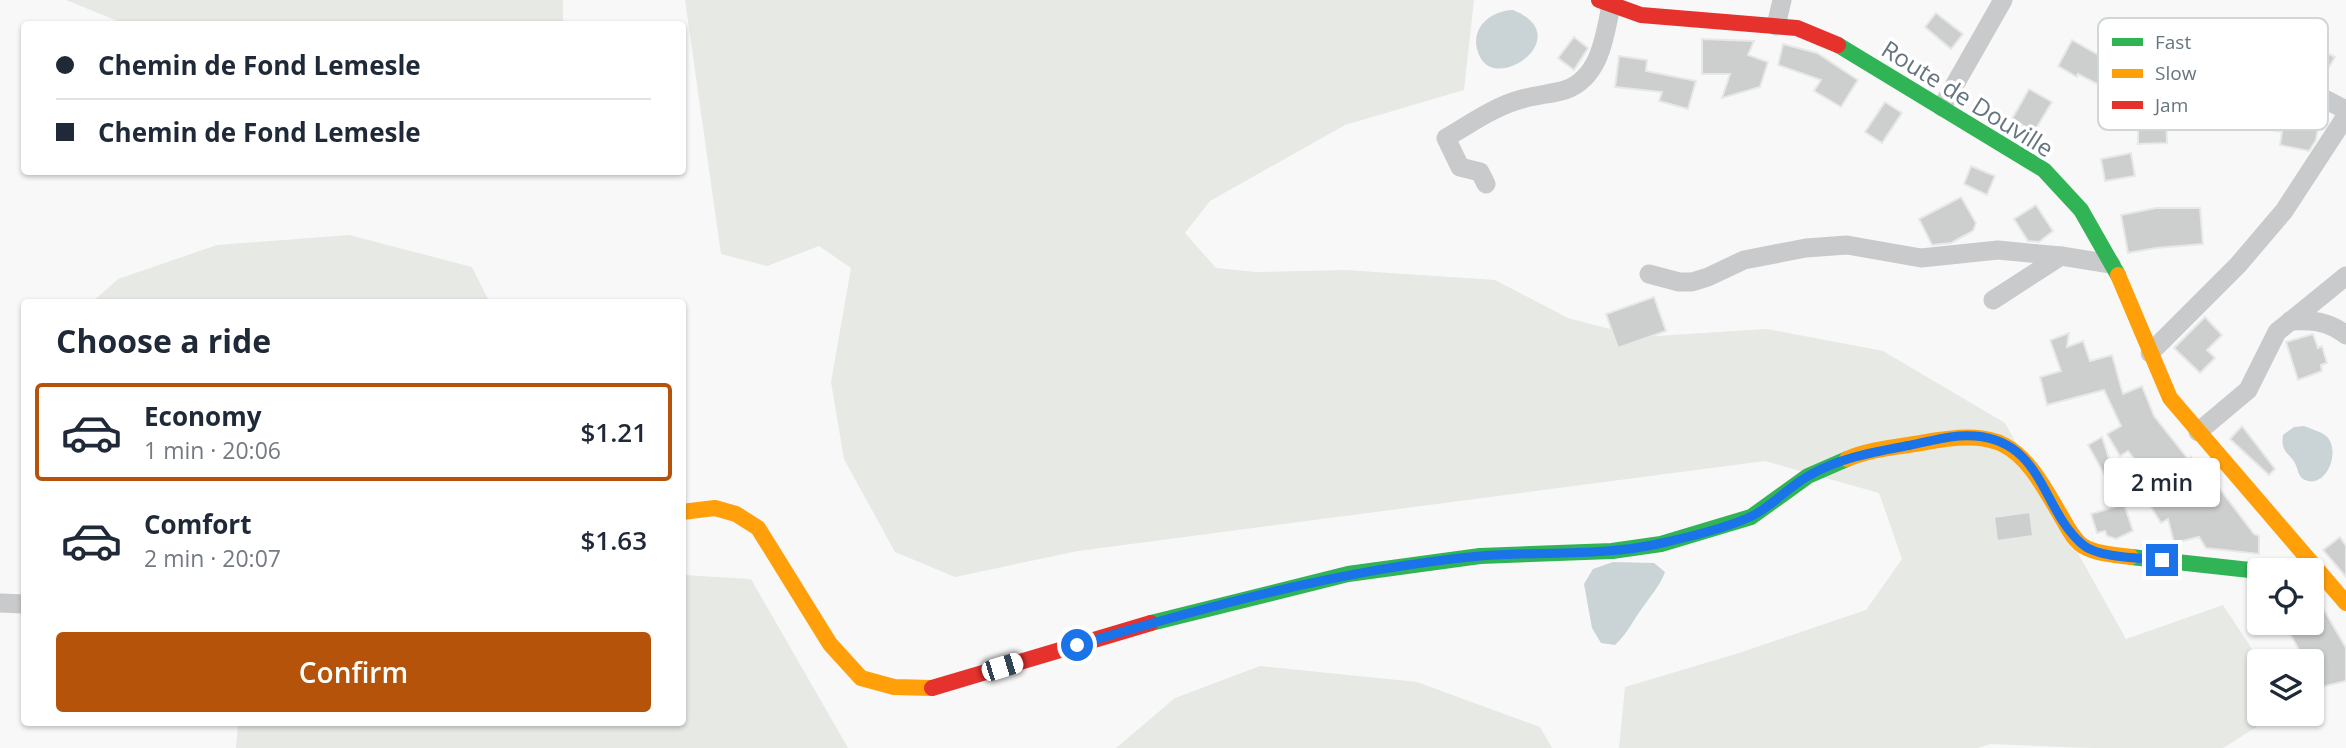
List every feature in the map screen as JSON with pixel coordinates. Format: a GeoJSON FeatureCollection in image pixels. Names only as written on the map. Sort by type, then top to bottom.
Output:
{"type":"FeatureCollection","features":[{"type":"Feature","properties":{"kind":"street"},"geometry":{"type":"LineString","coordinates":[[1776,26],[1783,0]]}},
{"type":"Feature","properties":{"kind":"street"},"geometry":{"type":"LineString","coordinates":[[1942,107],[2003,0]]}},
{"type":"Feature","properties":{"kind":"street"},"geometry":{"type":"LineString","coordinates":[[1486,184],[1480,173],[1460,167],[1446,138],[1520,99],[1567,89],[1584,77],[1600,56],[1605,2]]}},
{"type":"Feature","properties":{"kind":"street","name":"Route de Douville"},"geometry":{"type":"LineString","coordinates":[[1605,2],[1640,15],[1797,28],[1832,41],[2044,170],[2081,210],[2125,288],[2170,398],[2301,558]]}},
{"type":"Feature","properties":{"kind":"street"},"geometry":{"type":"LineString","coordinates":[[2150,353],[2238,265],[2276,220],[2346,113],[2328,103]]}},
{"type":"Feature","properties":{"kind":"street"},"geometry":{"type":"LineString","coordinates":[[1649,274],[1679,282],[1692,282],[1744,260],[1806,248],[1847,245],[1921,258],[1998,250],[2111,264]]}},
{"type":"Feature","properties":{"kind":"street"},"geometry":{"type":"LineString","coordinates":[[1993,300],[2061,256]]}},
{"type":"Feature","properties":{"kind":"street"},"geometry":{"type":"LineString","coordinates":[[2198,432],[2248,390],[2267,347],[2277,332],[2346,276]]}},
{"type":"Feature","properties":{"kind":"street"},"geometry":{"type":"LineString","coordinates":[[2290,321],[2315,320],[2332,325],[2346,335]]}},
{"type":"Feature","properties":{"kind":"street"},"geometry":{"type":"LineString","coordinates":[[686,512],[715,508],[736,514],[758,528],[830,644],[861,678],[894,687],[926,690],[1178,615],[1348,574],[1480,556],[1612,551],[1661,544],[1751,517],[1808,476],[1856,455],[1958,436],[1990,439],[2018,452],[2040,479],[2069,530],[2083,546],[2113,555],[2247,570]]}},
{"type":"Feature","properties":{"kind":"street","name":"Route de Douville"},"geometry":{"type":"LineString","coordinates":[[2324,582],[2346,603]]}},
{"type":"Feature","properties":{"kind":"street"},"geometry":{"type":"LineString","coordinates":[[0,603],[21,604]]}},
{"type":"Feature","properties":{"kind":"shaded area"},"geometry":{"type":"Polygon","coordinates":[[[66,0],[563,0],[563,21],[118,21],[66,0]]]}},
{"type":"Feature","properties":{"kind":"shaded area"},"geometry":{"type":"Polygon","coordinates":[[[685,0],[1474,0],[1464,90],[1345,125],[1210,201],[1185,233],[1216,268],[1256,272],[1345,270],[1495,280],[1568,318],[1640,337],[1767,329],[1883,351],[2005,423],[2126,639],[2223,605],[2252,649],[2247,649],[2247,726],[2258,726],[2223,748],[2091,748],[1990,744],[1978,748],[1619,748],[1625,687],[1739,653],[1866,610],[1902,559],[1879,493],[1765,461],[1078,551],[955,577],[895,552],[844,459],[831,382],[851,268],[819,246],[767,266],[721,254],[685,0]]]}},
{"type":"Feature","properties":{"kind":"shaded area"},"geometry":{"type":"Polygon","coordinates":[[[1513,10],[1531,21],[1537,33],[1535,46],[1527,57],[1515,65],[1502,68],[1489,66],[1480,57],[1477,48],[1478,31],[1488,18],[1513,10]]]}},
{"type":"Feature","properties":{"kind":"shaded area"},"geometry":{"type":"Polygon","coordinates":[[[349,235],[472,267],[488,299],[96,299],[118,279],[217,245],[349,235]]]}},
{"type":"Feature","properties":{"kind":"shaded area"},"geometry":{"type":"Polygon","coordinates":[[[2304,426],[2325,435],[2330,441],[2332,459],[2319,480],[2303,479],[2283,446],[2283,435],[2294,427],[2304,426]]]}},
{"type":"Feature","properties":{"kind":"shaded area"},"geometry":{"type":"Polygon","coordinates":[[[1613,562],[1654,563],[1665,572],[1661,582],[1615,645],[1601,643],[1592,628],[1584,584],[1593,569],[1613,562]]]}},
{"type":"Feature","properties":{"kind":"shaded area"},"geometry":{"type":"Polygon","coordinates":[[[686,575],[751,579],[848,748],[236,748],[238,726],[686,726],[686,575]]]}},
{"type":"Feature","properties":{"kind":"shaded area"},"geometry":{"type":"Polygon","coordinates":[[[1260,666],[1417,682],[1540,727],[1552,748],[1116,748],[1175,698],[1260,666]]]}},
{"type":"Feature","properties":{"kind":"building"},"geometry":{"type":"Polygon","coordinates":[[[1936,13],[1963,34],[1951,49],[1925,27],[1936,13]]]}},
{"type":"Feature","properties":{"kind":"building"},"geometry":{"type":"Polygon","coordinates":[[[1574,37],[1588,48],[1574,70],[1558,58],[1574,37]]]}},
{"type":"Feature","properties":{"kind":"building"},"geometry":{"type":"Polygon","coordinates":[[[1702,39],[1754,41],[1748,55],[1768,62],[1760,87],[1722,98],[1730,74],[1702,74],[1702,39]]]}},
{"type":"Feature","properties":{"kind":"building"},"geometry":{"type":"Polygon","coordinates":[[[2072,40],[2098,55],[2098,82],[2097,84],[2078,74],[2077,77],[2058,66],[2072,40]]]}},
{"type":"Feature","properties":{"kind":"building"},"geometry":{"type":"Polygon","coordinates":[[[1783,44],[1817,53],[1858,80],[1841,107],[1814,91],[1821,80],[1778,65],[1783,44]]]}},
{"type":"Feature","properties":{"kind":"building"},"geometry":{"type":"Polygon","coordinates":[[[2328,53],[2335,57],[2328,69],[2328,53]]]}},
{"type":"Feature","properties":{"kind":"building"},"geometry":{"type":"Polygon","coordinates":[[[1619,56],[1647,60],[1646,71],[1696,81],[1688,109],[1659,101],[1662,92],[1615,87],[1619,56]]]}},
{"type":"Feature","properties":{"kind":"building"},"geometry":{"type":"Polygon","coordinates":[[[2029,89],[2052,102],[2034,132],[2012,119],[2029,89]]]}},
{"type":"Feature","properties":{"kind":"building"},"geometry":{"type":"Polygon","coordinates":[[[1885,102],[1902,113],[1882,143],[1865,132],[1885,102]]]}},
{"type":"Feature","properties":{"kind":"building"},"geometry":{"type":"Polygon","coordinates":[[[2138,130],[2167,130],[2167,143],[2138,144],[2138,130]]]}},
{"type":"Feature","properties":{"kind":"building"},"geometry":{"type":"Polygon","coordinates":[[[2270,130],[2318,130],[2316,140],[2309,151],[2280,145],[2282,132],[2270,130]]]}},
{"type":"Feature","properties":{"kind":"building"},"geometry":{"type":"Polygon","coordinates":[[[2131,153],[2135,176],[2105,181],[2101,159],[2131,153]]]}},
{"type":"Feature","properties":{"kind":"building"},"geometry":{"type":"Polygon","coordinates":[[[1971,166],[1995,176],[1987,195],[1964,184],[1971,166]]]}},
{"type":"Feature","properties":{"kind":"building"},"geometry":{"type":"Polygon","coordinates":[[[1961,197],[1976,223],[1973,231],[1951,243],[1932,245],[1919,219],[1961,197]]]}},
{"type":"Feature","properties":{"kind":"building"},"geometry":{"type":"Polygon","coordinates":[[[2036,205],[2053,231],[2039,242],[2028,241],[2014,219],[2036,205]]]}},
{"type":"Feature","properties":{"kind":"building"},"geometry":{"type":"Polygon","coordinates":[[[2156,208],[2200,208],[2203,244],[2128,253],[2121,215],[2156,208]]]}},
{"type":"Feature","properties":{"kind":"building"},"geometry":{"type":"Polygon","coordinates":[[[1654,297],[1666,331],[1618,348],[1606,314],[1654,297]]]}},
{"type":"Feature","properties":{"kind":"building"},"geometry":{"type":"Polygon","coordinates":[[[2205,317],[2222,335],[2207,350],[2215,358],[2200,373],[2174,348],[2205,317]]]}},
{"type":"Feature","properties":{"kind":"building"},"geometry":{"type":"Polygon","coordinates":[[[2069,333],[2067,347],[2083,341],[2090,361],[2112,355],[2123,394],[2142,386],[2154,416],[2188,459],[2191,457],[2210,487],[2216,484],[2254,534],[2259,536],[2259,554],[2206,548],[2199,537],[2174,543],[2168,519],[2161,523],[2141,491],[2153,483],[2128,451],[2120,456],[2107,434],[2121,426],[2104,390],[2047,405],[2040,377],[2061,371],[2050,340],[2069,333]]]}},
{"type":"Feature","properties":{"kind":"building"},"geometry":{"type":"Polygon","coordinates":[[[2313,334],[2318,348],[2322,346],[2327,363],[2321,365],[2322,371],[2298,380],[2286,342],[2313,334]]]}},
{"type":"Feature","properties":{"kind":"building"},"geometry":{"type":"Polygon","coordinates":[[[2242,426],[2275,469],[2269,475],[2230,439],[2242,426]]]}},
{"type":"Feature","properties":{"kind":"building"},"geometry":{"type":"Polygon","coordinates":[[[2102,437],[2116,480],[2109,483],[2088,445],[2102,437]]]}},
{"type":"Feature","properties":{"kind":"building"},"geometry":{"type":"Polygon","coordinates":[[[2124,504],[2133,531],[2116,539],[2107,536],[2105,531],[2097,533],[2091,514],[2124,504]]]}},
{"type":"Feature","properties":{"kind":"building"},"geometry":{"type":"Polygon","coordinates":[[[2030,512],[2033,536],[1997,541],[1994,517],[2030,512]]]}},
{"type":"Feature","properties":{"kind":"building"},"geometry":{"type":"Polygon","coordinates":[[[2340,537],[2346,546],[2346,577],[2323,550],[2340,537]]]}},
{"type":"Feature","properties":{"kind":"building"},"geometry":{"type":"Polygon","coordinates":[[[2324,610],[2346,648],[2346,681],[2324,686],[2324,649],[2299,649],[2291,635],[2324,635],[2324,610]]]}},
{"type":"Feature","properties":{"kind":"traffic: fast"},"geometry":{"type":"LineString","coordinates":[[1838,45],[2044,170],[2081,210],[2118,275]]}},
{"type":"Feature","properties":{"kind":"traffic: fast"},"geometry":{"type":"LineString","coordinates":[[1151,623],[1348,574],[1480,556],[1612,551],[1661,544],[1751,517],[1808,476],[1847,459]]}},
{"type":"Feature","properties":{"kind":"traffic: fast"},"geometry":{"type":"LineString","coordinates":[[2131,557],[2247,570]]}},
{"type":"Feature","properties":{"kind":"traffic: slow"},"geometry":{"type":"LineString","coordinates":[[2118,275],[2170,398],[2346,603]]}},
{"type":"Feature","properties":{"kind":"traffic: slow"},"geometry":{"type":"LineString","coordinates":[[1847,459],[1874,451],[1948,439],[1989,440],[2019,455],[2079,543],[2088,549],[2131,557]]}},
{"type":"Feature","properties":{"kind":"traffic: slow"},"geometry":{"type":"LineString","coordinates":[[686,512],[715,508],[736,514],[758,528],[830,644],[861,678],[894,687],[932,688]]}},
{"type":"Feature","properties":{"kind":"traffic: jam"},"geometry":{"type":"LineString","coordinates":[[1599,0],[1641,15],[1797,28],[1838,45]]}},
{"type":"Feature","properties":{"kind":"traffic: jam"},"geometry":{"type":"LineString","coordinates":[[932,688],[1151,623]]}},
{"type":"Feature","properties":{"kind":"route"},"geometry":{"type":"LineString","coordinates":[[1077,645],[1178,615],[1348,574],[1480,556],[1612,551],[1661,544],[1751,517],[1770,506],[1808,476],[1856,455],[1958,436],[1978,436],[2002,443],[2018,452],[2040,479],[2069,530],[2083,546],[2113,555],[2162,560]]}}]}
